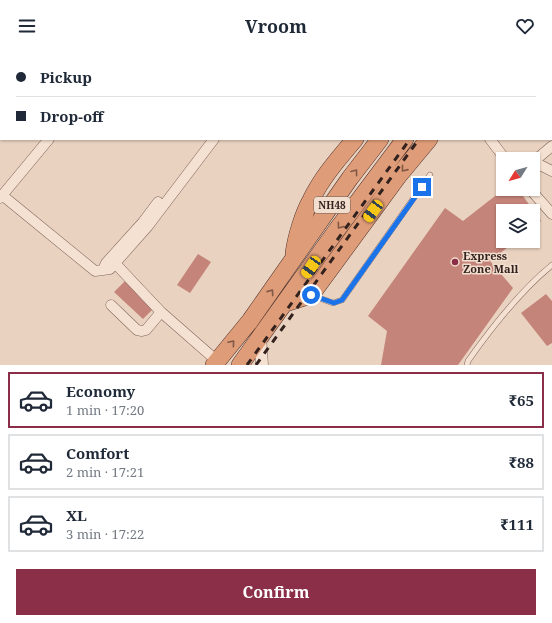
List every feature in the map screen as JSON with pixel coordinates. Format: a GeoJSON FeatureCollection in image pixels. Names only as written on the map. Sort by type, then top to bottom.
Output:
{"type":"FeatureCollection","features":[{"type":"Feature","properties":{"kind":"highway"},"geometry":{"type":"LineString","coordinates":[[293,262],[296,241],[310,200],[326,174],[354,140]]}},
{"type":"Feature","properties":{"kind":"highway","name":"NH48"},"geometry":{"type":"LineString","coordinates":[[240,365],[286,303],[336,231],[404,140]]}},
{"type":"Feature","properties":{"kind":"highway"},"geometry":{"type":"LineString","coordinates":[[286,303],[311,295],[399,175],[428,140]]}},
{"type":"Feature","properties":{"kind":"highway","name":"NH48"},"geometry":{"type":"LineString","coordinates":[[214,364],[250,322],[350,178],[377,144]]}},
{"type":"Feature","properties":{"kind":"street"},"geometry":{"type":"LineString","coordinates":[[47,140],[1,197],[95,271],[110,269],[113,261],[146,224],[213,140]]}},
{"type":"Feature","properties":{"kind":"street"},"geometry":{"type":"LineString","coordinates":[[146,224],[206,140]]}},
{"type":"Feature","properties":{"kind":"street"},"geometry":{"type":"LineString","coordinates":[[491,140],[500,152]]}},
{"type":"Feature","properties":{"kind":"street"},"geometry":{"type":"LineString","coordinates":[[540,156],[552,146]]}},
{"type":"Feature","properties":{"kind":"street"},"geometry":{"type":"LineString","coordinates":[[540,165],[552,171]]}},
{"type":"Feature","properties":{"kind":"street"},"geometry":{"type":"LineString","coordinates":[[536,196],[552,214]]}},
{"type":"Feature","properties":{"kind":"street"},"geometry":{"type":"LineString","coordinates":[[113,261],[161,312],[214,364]]}},
{"type":"Feature","properties":{"kind":"street"},"geometry":{"type":"LineString","coordinates":[[111,305],[137,330],[142,332],[146,330],[161,312]]}},
{"type":"Feature","properties":{"kind":"street"},"geometry":{"type":"LineString","coordinates":[[260,337],[262,365]]}},
{"type":"Feature","properties":{"kind":"lane"},"geometry":{"type":"LineString","coordinates":[[311,295],[334,303],[342,300],[430,175]]}},
{"type":"Feature","properties":{"kind":"lane"},"geometry":{"type":"LineString","coordinates":[[467,365],[468,361],[487,334],[513,303],[542,273],[552,265]]}},
{"type":"Feature","properties":{"kind":"building"},"geometry":{"type":"Polygon","coordinates":[[[496,195],[523,196],[529,204],[496,204],[496,248],[507,248],[490,261],[513,288],[458,365],[381,365],[387,331],[368,316],[445,208],[463,221],[496,195]]]}},
{"type":"Feature","properties":{"kind":"building"},"geometry":{"type":"Polygon","coordinates":[[[198,254],[211,262],[190,293],[177,285],[198,254]]]}},
{"type":"Feature","properties":{"kind":"building"},"geometry":{"type":"Polygon","coordinates":[[[125,281],[154,308],[143,319],[114,292],[125,281]]]}},
{"type":"Feature","properties":{"kind":"building"},"geometry":{"type":"Polygon","coordinates":[[[546,294],[552,301],[552,343],[547,346],[521,313],[546,294]]]}},
{"type":"Feature","properties":{"kind":"railway"},"geometry":{"type":"LineString","coordinates":[[247,365],[409,140]]}},
{"type":"Feature","properties":{"kind":"railway"},"geometry":{"type":"LineString","coordinates":[[256,365],[418,140]]}},
{"type":"Feature","properties":{"kind":"place","name":"Express Zone Mall"},"geometry":{"type":"Point","coordinates":[455,262]}},
{"type":"Feature","properties":{"kind":"route"},"geometry":{"type":"LineString","coordinates":[[311,295],[334,303],[342,300],[422,187]]}}]}
